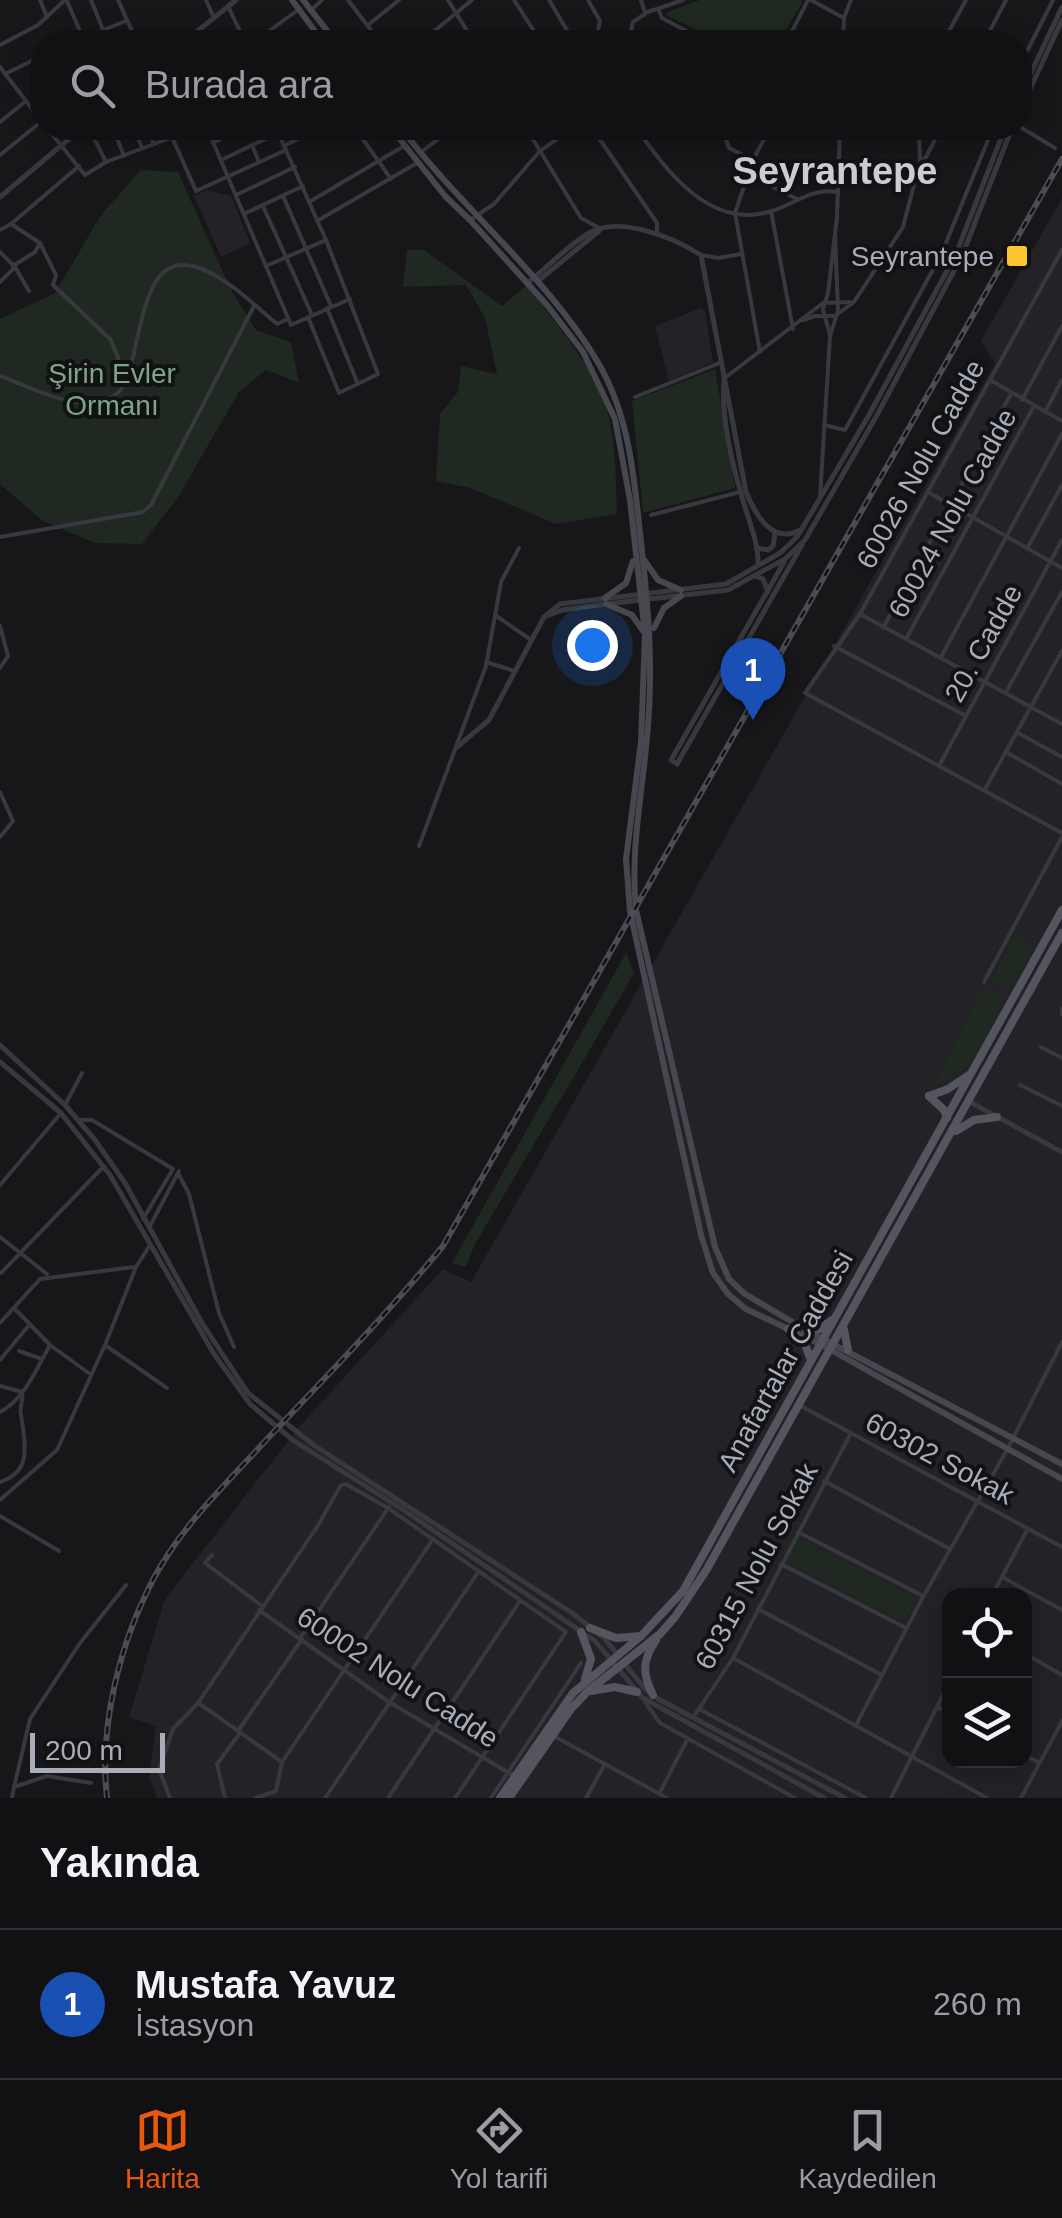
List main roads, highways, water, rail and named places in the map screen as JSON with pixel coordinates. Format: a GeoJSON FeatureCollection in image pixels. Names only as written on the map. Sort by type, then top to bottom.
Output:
{"type":"FeatureCollection","features":[{"type":"Feature","properties":{"kind":"main road"},"geometry":{"type":"LineString","coordinates":[[292,0],[312,30]]}},
{"type":"Feature","properties":{"kind":"main road"},"geometry":{"type":"LineString","coordinates":[[302,0],[326,30]]}},
{"type":"Feature","properties":{"kind":"main road"},"geometry":{"type":"LineString","coordinates":[[401,140],[445,196],[474,218]]}},
{"type":"Feature","properties":{"kind":"main road"},"geometry":{"type":"LineString","coordinates":[[410,140],[589,348],[612,391],[628,441],[644,597]]}},
{"type":"Feature","properties":{"kind":"main road"},"geometry":{"type":"LineString","coordinates":[[532,283],[584,352],[606,394],[621,442],[648,634],[644,742],[629,822],[627,890],[634,936],[723,1268],[745,1294],[822,1342]]}},
{"type":"Feature","properties":{"kind":"main road"},"geometry":{"type":"LineString","coordinates":[[635,550],[626,582],[605,601],[632,615],[648,634]]}},
{"type":"Feature","properties":{"kind":"main road"},"geometry":{"type":"LineString","coordinates":[[643,558],[658,580],[681,593],[664,608],[648,634]]}},
{"type":"Feature","properties":{"kind":"main road","name":"Anafartalar Caddesi"},"geometry":{"type":"LineString","coordinates":[[509,1798],[552,1734],[587,1692],[682,1591],[1062,910]]}},
{"type":"Feature","properties":{"kind":"main road","name":"Anafartalar Caddesi"},"geometry":{"type":"LineString","coordinates":[[500,1798],[511,1774],[572,1692],[660,1634],[707,1569],[1062,934]]}},
{"type":"Feature","properties":{"kind":"main road"},"geometry":{"type":"LineString","coordinates":[[662,1039],[701,1235],[713,1273],[728,1294],[746,1308],[788,1329],[848,1350],[1062,1464]]}},
{"type":"Feature","properties":{"kind":"main road"},"geometry":{"type":"LineString","coordinates":[[947,1118],[929,1096],[970,1074]]}},
{"type":"Feature","properties":{"kind":"main road"},"geometry":{"type":"LineString","coordinates":[[952,1133],[974,1120],[997,1117]]}},
{"type":"Feature","properties":{"kind":"main road"},"geometry":{"type":"LineString","coordinates":[[806,1330],[826,1326],[836,1317]]}},
{"type":"Feature","properties":{"kind":"main road"},"geometry":{"type":"LineString","coordinates":[[844,1324],[848,1350]]}},
{"type":"Feature","properties":{"kind":"main road"},"geometry":{"type":"LineString","coordinates":[[788,1329],[804,1342],[811,1360]]}},
{"type":"Feature","properties":{"kind":"main road"},"geometry":{"type":"LineString","coordinates":[[832,1346],[1062,1479]]}},
{"type":"Feature","properties":{"kind":"main road"},"geometry":{"type":"LineString","coordinates":[[584,1681],[591,1659],[586,1630],[616,1638],[641,1636]]}},
{"type":"Feature","properties":{"kind":"main road"},"geometry":{"type":"LineString","coordinates":[[654,1695],[643,1668],[646,1654],[660,1634]]}},
{"type":"Feature","properties":{"kind":"main road"},"geometry":{"type":"LineString","coordinates":[[587,1692],[615,1687],[640,1695]]}},
{"type":"Feature","properties":{"kind":"railway"},"geometry":{"type":"LineString","coordinates":[[107,1798],[109,1713],[122,1656],[142,1603],[165,1559],[207,1504],[443,1246],[1062,159]]}},
{"type":"Feature","properties":{"kind":"place","name":"Seyrantepe"},"geometry":{"type":"Point","coordinates":[1017,256]}},
{"type":"Feature","properties":{"kind":"place","name":"Mustafa Yavuz"},"geometry":{"type":"Point","coordinates":[753,720]}},
{"type":"Feature","properties":{"kind":"district","name":"Seyrantepe"},"geometry":{"type":"Point","coordinates":[835,171]}},
{"type":"Feature","properties":{"kind":"park label","name":"Şirin Evler Ormanı"},"geometry":{"type":"Point","coordinates":[112,389]}}]}
